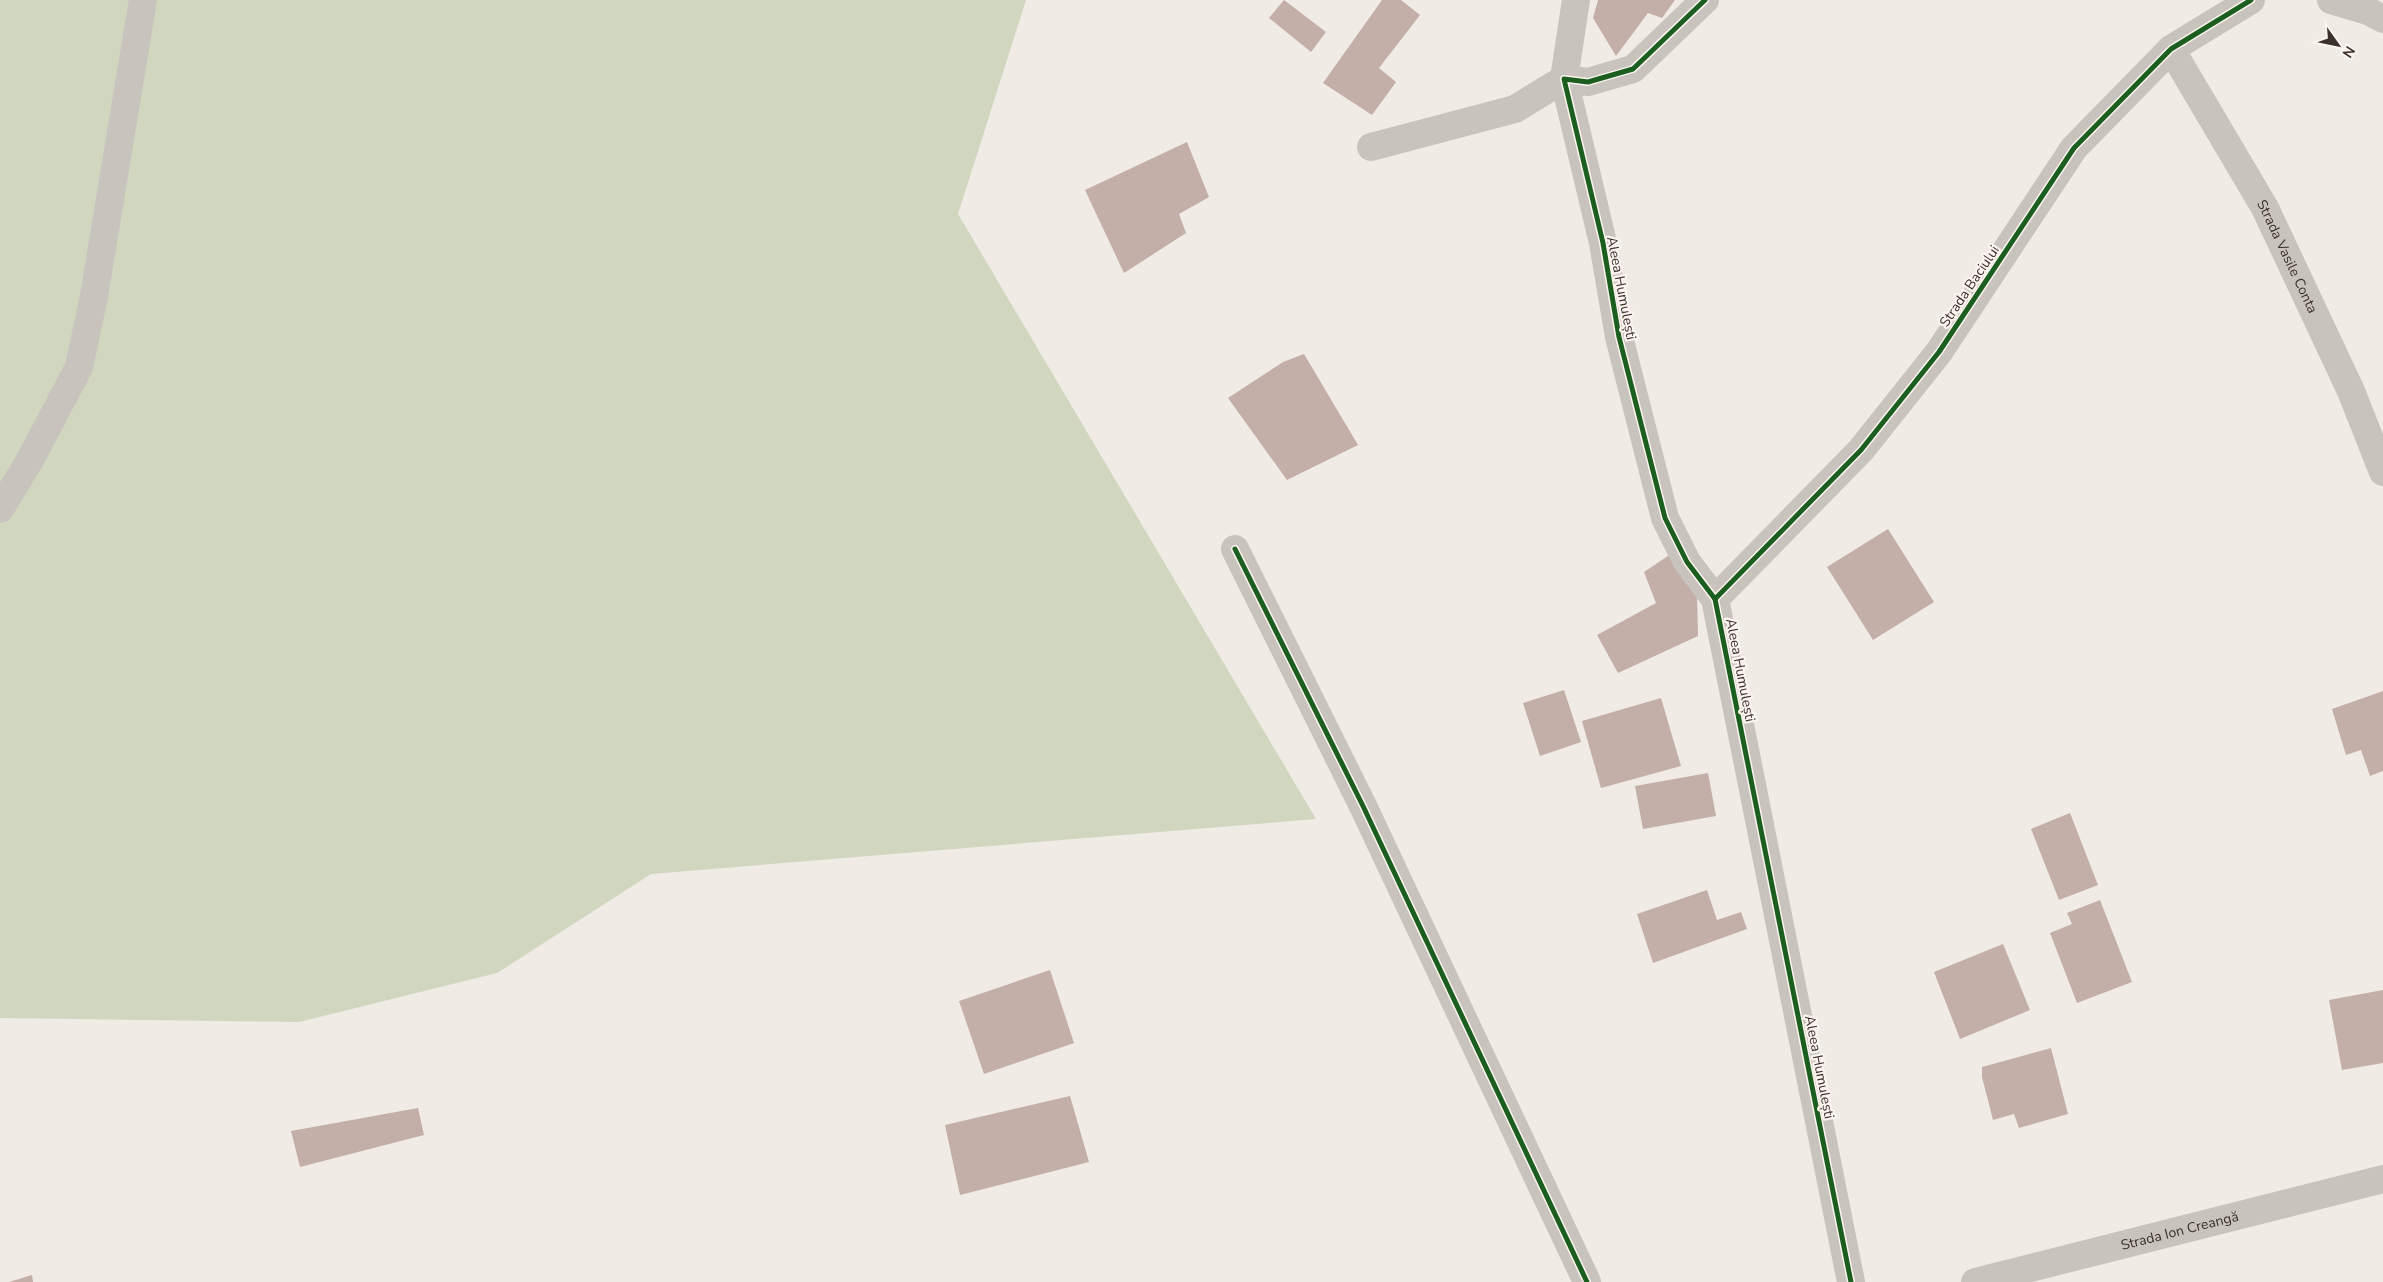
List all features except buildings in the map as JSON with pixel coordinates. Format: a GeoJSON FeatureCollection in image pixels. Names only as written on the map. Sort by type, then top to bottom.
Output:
{"type":"FeatureCollection","features":[{"type":"Feature","properties":{"kind":"street"},"geometry":{"type":"LineString","coordinates":[[0,510],[30,460],[79,367],[94,296],[143,0]]}},
{"type":"Feature","properties":{"kind":"street","name":"Aleea Humulești"},"geometry":{"type":"LineString","coordinates":[[1576,0],[1564,79],[1603,243],[1619,337],[1665,518],[1687,562],[1716,600],[1850,1282]]}},
{"type":"Feature","properties":{"kind":"street"},"geometry":{"type":"LineString","coordinates":[[1371,148],[1515,109],[1564,79],[1588,82],[1633,69],[1706,0]]}},
{"type":"Feature","properties":{"kind":"street","name":"Strada Baciului"},"geometry":{"type":"LineString","coordinates":[[1716,600],[1860,450],[1939,352],[2074,148],[2171,49],[2250,0]]}},
{"type":"Feature","properties":{"kind":"street"},"geometry":{"type":"LineString","coordinates":[[2332,0],[2368,11],[2383,19]]}},
{"type":"Feature","properties":{"kind":"street","name":"Strada Vasile Conta"},"geometry":{"type":"LineString","coordinates":[[2171,49],[2265,208],[2351,391],[2383,472]]}},
{"type":"Feature","properties":{"kind":"street"},"geometry":{"type":"LineString","coordinates":[[1235,549],[1283,649],[1364,806],[1587,1282]]}},
{"type":"Feature","properties":{"kind":"street","name":"Strada Ion Creangă"},"geometry":{"type":"LineString","coordinates":[[1975,1282],[2383,1178]]}},
{"type":"Feature","properties":{"kind":"green space"},"geometry":{"type":"Polygon","coordinates":[[[0,0],[1026,0],[958,214],[1316,819],[651,874],[497,973],[299,1022],[0,1018],[0,0]]]}},
{"type":"Feature","properties":{"kind":"cycle path"},"geometry":{"type":"LineString","coordinates":[[1705,0],[1633,69],[1588,82],[1564,79],[1603,243],[1619,337],[1665,518],[1687,562],[1715,599],[1851,1282]]}},
{"type":"Feature","properties":{"kind":"cycle path"},"geometry":{"type":"LineString","coordinates":[[1715,599],[1861,450],[1939,352],[2074,148],[2171,49],[2251,0]]}},
{"type":"Feature","properties":{"kind":"cycle path"},"geometry":{"type":"LineString","coordinates":[[1235,549],[1363,806],[1587,1282]]}}]}
